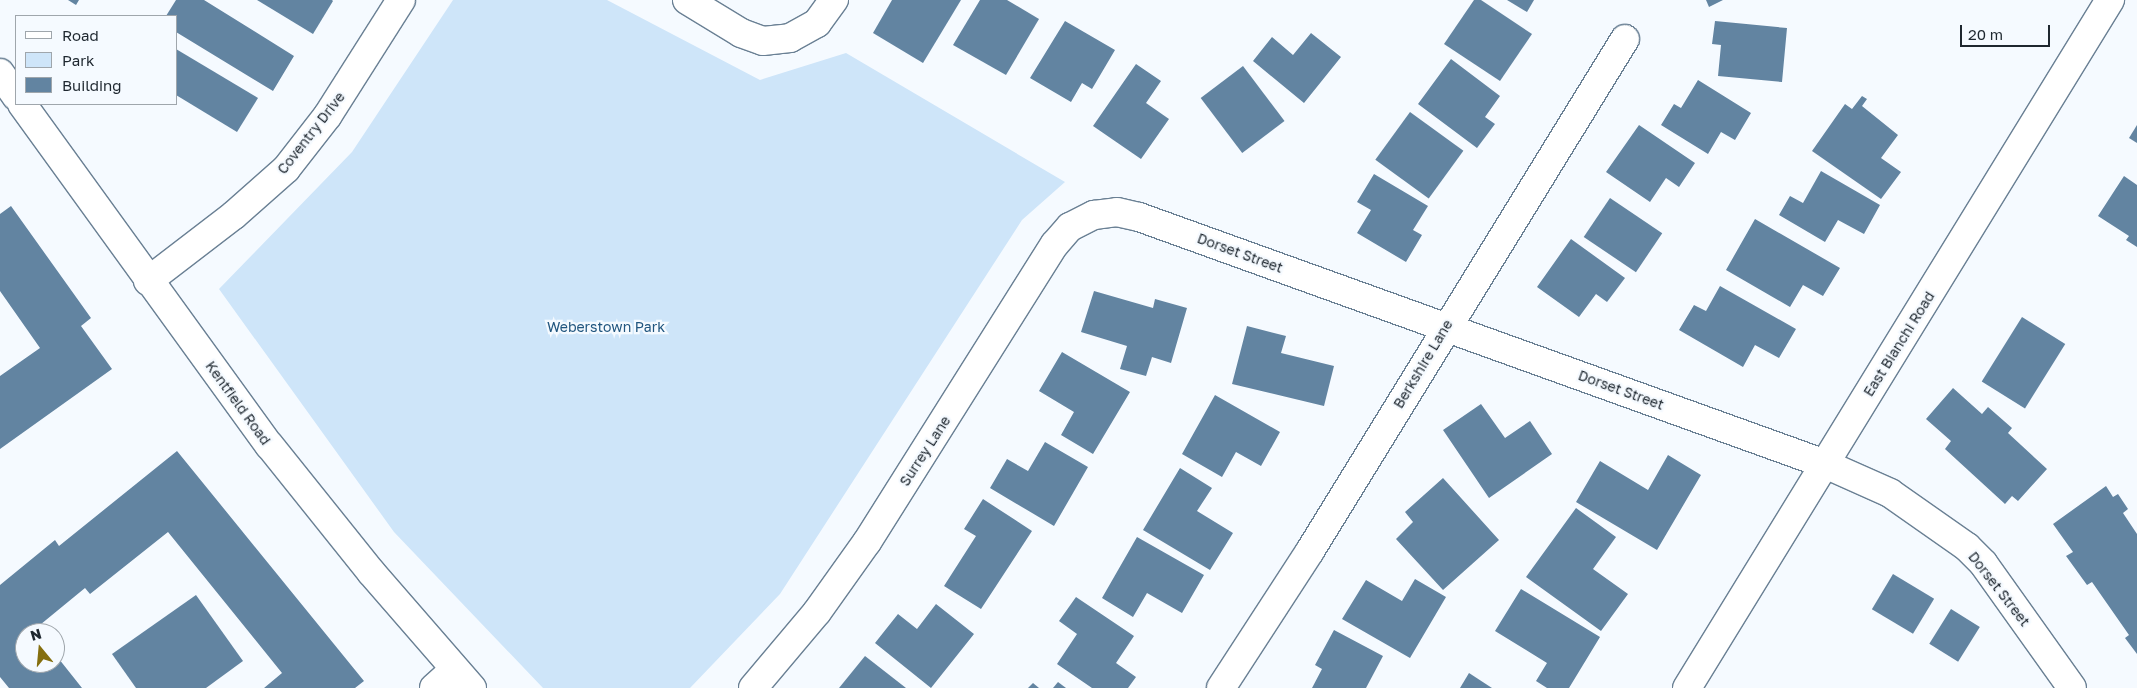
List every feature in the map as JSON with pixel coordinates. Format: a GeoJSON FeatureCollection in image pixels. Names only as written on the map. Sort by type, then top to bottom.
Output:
{"type":"FeatureCollection","features":[{"type":"Feature","properties":{"kind":"street","name":"Coventry Drive"},"geometry":{"type":"LineString","coordinates":[[148,280],[234,215],[286,169],[328,115],[401,0]]}},
{"type":"Feature","properties":{"kind":"street"},"geometry":{"type":"LineString","coordinates":[[687,0],[741,33],[763,41],[790,38],[817,24],[834,0]]}},
{"type":"Feature","properties":{"kind":"street","name":"East Bianchi Road"},"geometry":{"type":"LineString","coordinates":[[1687,688],[2110,0]]}},
{"type":"Feature","properties":{"kind":"street","name":"Berkshire Lane"},"geometry":{"type":"LineString","coordinates":[[1222,688],[1315,543],[1445,328],[1625,39]]}},
{"type":"Feature","properties":{"kind":"street"},"geometry":{"type":"LineString","coordinates":[[0,73],[15,95]]}},
{"type":"Feature","properties":{"kind":"street","name":"Kentfield Road"},"geometry":{"type":"LineString","coordinates":[[23,105],[276,454],[371,572],[463,679]]}},
{"type":"Feature","properties":{"kind":"street","name":"Dorset Street"},"geometry":{"type":"LineString","coordinates":[[1094,215],[1117,212],[1139,217],[1825,464],[1890,493],[1967,547],[2003,590],[2072,688]]}},
{"type":"Feature","properties":{"kind":"street","name":"Surrey Lane"},"geometry":{"type":"LineString","coordinates":[[753,688],[817,612],[867,542],[1055,244],[1070,227],[1094,215]]}},
{"type":"Feature","properties":{"kind":"street"},"geometry":{"type":"LineString","coordinates":[[434,688],[463,679]]}},
{"type":"Feature","properties":{"kind":"green space","name":"Weberstown Park"},"geometry":{"type":"Polygon","coordinates":[[[453,0],[607,0],[760,80],[846,53],[1065,182],[1022,220],[780,594],[690,688],[543,688],[394,532],[219,289],[352,152],[453,0]]]}},
{"type":"Feature","properties":{"kind":"building"},"geometry":{"type":"Polygon","coordinates":[[[68,0],[79,0],[76,5],[68,0]]]}},
{"type":"Feature","properties":{"kind":"building"},"geometry":{"type":"Polygon","coordinates":[[[176,0],[204,0],[294,56],[273,91],[178,33],[178,15],[167,15],[176,0]]]}},
{"type":"Feature","properties":{"kind":"building"},"geometry":{"type":"Polygon","coordinates":[[[257,0],[332,0],[333,1],[313,34],[257,0]]]}},
{"type":"Feature","properties":{"kind":"building"},"geometry":{"type":"Polygon","coordinates":[[[892,0],[961,0],[923,63],[873,33],[892,0]]]}},
{"type":"Feature","properties":{"kind":"building"},"geometry":{"type":"Polygon","coordinates":[[[980,0],[1007,0],[1039,19],[1006,75],[953,45],[980,0]]]}},
{"type":"Feature","properties":{"kind":"building"},"geometry":{"type":"Polygon","coordinates":[[[1474,0],[1481,0],[1532,34],[1500,81],[1444,44],[1474,0]]]}},
{"type":"Feature","properties":{"kind":"building"},"geometry":{"type":"Polygon","coordinates":[[[1507,0],[1534,0],[1527,12],[1507,0]]]}},
{"type":"Feature","properties":{"kind":"building"},"geometry":{"type":"Polygon","coordinates":[[[1706,0],[1723,0],[1709,7],[1706,0]]]}},
{"type":"Feature","properties":{"kind":"building"},"geometry":{"type":"Polygon","coordinates":[[[1065,21],[1115,50],[1092,89],[1082,83],[1071,102],[1030,78],[1065,21]]]}},
{"type":"Feature","properties":{"kind":"building"},"geometry":{"type":"Polygon","coordinates":[[[1715,21],[1787,28],[1782,82],[1718,76],[1721,45],[1712,44],[1715,21]]]}},
{"type":"Feature","properties":{"kind":"building"},"geometry":{"type":"Polygon","coordinates":[[[1311,33],[1341,57],[1304,103],[1253,61],[1272,37],[1293,55],[1311,33]]]}},
{"type":"Feature","properties":{"kind":"building"},"geometry":{"type":"Polygon","coordinates":[[[178,50],[258,98],[237,132],[178,96],[178,50]]]}},
{"type":"Feature","properties":{"kind":"building"},"geometry":{"type":"Polygon","coordinates":[[[1451,59],[1500,96],[1485,117],[1495,124],[1477,148],[1418,104],[1451,59]]]}},
{"type":"Feature","properties":{"kind":"building"},"geometry":{"type":"Polygon","coordinates":[[[1136,64],[1161,81],[1146,103],[1169,119],[1141,159],[1093,126],[1136,64]]]}},
{"type":"Feature","properties":{"kind":"building"},"geometry":{"type":"Polygon","coordinates":[[[1243,66],[1285,121],[1242,153],[1201,98],[1243,66]]]}},
{"type":"Feature","properties":{"kind":"building"},"geometry":{"type":"Polygon","coordinates":[[[1698,80],[1751,113],[1735,140],[1721,132],[1708,154],[1661,125],[1674,104],[1681,108],[1698,80]]]}},
{"type":"Feature","properties":{"kind":"building"},"geometry":{"type":"Polygon","coordinates":[[[1862,96],[1867,99],[1862,106],[1898,135],[1881,158],[1901,172],[1881,199],[1812,151],[1845,104],[1852,109],[1862,96]]]}},
{"type":"Feature","properties":{"kind":"building"},"geometry":{"type":"Polygon","coordinates":[[[1410,112],[1463,151],[1429,199],[1375,160],[1410,112]]]}},
{"type":"Feature","properties":{"kind":"building"},"geometry":{"type":"Polygon","coordinates":[[[1639,125],[1695,163],[1679,187],[1666,178],[1650,202],[1606,172],[1639,125]]]}},
{"type":"Feature","properties":{"kind":"building"},"geometry":{"type":"Polygon","coordinates":[[[2137,125],[2137,143],[2129,138],[2137,125]]]}},
{"type":"Feature","properties":{"kind":"building"},"geometry":{"type":"Polygon","coordinates":[[[1821,171],[1880,205],[1864,234],[1838,220],[1825,242],[1779,215],[1790,196],[1803,203],[1821,171]]]}},
{"type":"Feature","properties":{"kind":"building"},"geometry":{"type":"Polygon","coordinates":[[[1374,174],[1428,206],[1413,230],[1422,235],[1406,262],[1357,233],[1371,210],[1357,202],[1374,174]]]}},
{"type":"Feature","properties":{"kind":"building"},"geometry":{"type":"Polygon","coordinates":[[[2124,176],[2137,185],[2137,247],[2126,240],[2129,236],[2098,216],[2124,176]]]}},
{"type":"Feature","properties":{"kind":"building"},"geometry":{"type":"Polygon","coordinates":[[[1610,198],[1662,233],[1636,272],[1584,237],[1610,198]]]}},
{"type":"Feature","properties":{"kind":"building"},"geometry":{"type":"Polygon","coordinates":[[[11,206],[91,318],[81,326],[112,369],[0,449],[0,376],[40,348],[0,291],[0,214],[11,206]]]}},
{"type":"Feature","properties":{"kind":"building"},"geometry":{"type":"Polygon","coordinates":[[[1755,219],[1840,268],[1823,296],[1803,285],[1790,307],[1726,270],[1755,219]]]}},
{"type":"Feature","properties":{"kind":"building"},"geometry":{"type":"Polygon","coordinates":[[[1571,239],[1625,278],[1607,302],[1596,294],[1579,317],[1537,287],[1571,239]]]}},
{"type":"Feature","properties":{"kind":"building"},"geometry":{"type":"Polygon","coordinates":[[[1720,286],[1796,329],[1779,358],[1755,345],[1743,367],[1679,330],[1694,305],[1706,311],[1720,286]]]}},
{"type":"Feature","properties":{"kind":"building"},"geometry":{"type":"Polygon","coordinates":[[[1094,291],[1153,308],[1155,299],[1187,308],[1171,363],[1152,357],[1146,376],[1120,369],[1127,346],[1081,332],[1094,291]]]}},
{"type":"Feature","properties":{"kind":"building"},"geometry":{"type":"Polygon","coordinates":[[[2022,317],[2065,344],[2025,408],[1982,381],[2022,317]]]}},
{"type":"Feature","properties":{"kind":"building"},"geometry":{"type":"Polygon","coordinates":[[[1247,326],[1286,336],[1281,353],[1334,366],[1324,406],[1232,384],[1247,326]]]}},
{"type":"Feature","properties":{"kind":"building"},"geometry":{"type":"Polygon","coordinates":[[[1062,352],[1130,392],[1093,454],[1061,435],[1074,412],[1039,391],[1062,352]]]}},
{"type":"Feature","properties":{"kind":"building"},"geometry":{"type":"Polygon","coordinates":[[[1953,388],[1982,414],[1988,407],[2012,428],[2008,433],[2047,469],[2018,501],[2012,496],[2005,504],[1945,449],[1951,441],[1926,419],[1953,388]]]}},
{"type":"Feature","properties":{"kind":"building"},"geometry":{"type":"Polygon","coordinates":[[[1215,395],[1280,432],[1261,466],[1236,452],[1222,477],[1182,454],[1215,395]]]}},
{"type":"Feature","properties":{"kind":"building"},"geometry":{"type":"Polygon","coordinates":[[[1481,404],[1505,438],[1530,421],[1552,454],[1489,498],[1443,430],[1481,404]]]}},
{"type":"Feature","properties":{"kind":"building"},"geometry":{"type":"Polygon","coordinates":[[[1045,442],[1088,467],[1054,526],[990,488],[1007,459],[1028,471],[1045,442]]]}},
{"type":"Feature","properties":{"kind":"building"},"geometry":{"type":"Polygon","coordinates":[[[177,451],[364,681],[355,688],[264,688],[282,673],[168,532],[90,594],[85,588],[42,623],[15,623],[15,673],[65,673],[65,667],[82,688],[9,688],[0,677],[0,585],[55,540],[59,546],[177,451]]]}},
{"type":"Feature","properties":{"kind":"building"},"geometry":{"type":"Polygon","coordinates":[[[1668,455],[1701,475],[1657,550],[1576,502],[1600,461],[1648,490],[1668,455]]]}},
{"type":"Feature","properties":{"kind":"building"},"geometry":{"type":"Polygon","coordinates":[[[1180,468],[1212,488],[1197,511],[1233,533],[1210,570],[1143,530],[1180,468]]]}},
{"type":"Feature","properties":{"kind":"building"},"geometry":{"type":"Polygon","coordinates":[[[1443,478],[1499,540],[1443,590],[1396,539],[1413,522],[1405,512],[1443,478]]]}},
{"type":"Feature","properties":{"kind":"building"},"geometry":{"type":"Polygon","coordinates":[[[2106,486],[2113,497],[2118,494],[2128,509],[2123,513],[2137,534],[2137,654],[2125,638],[2129,635],[2092,582],[2087,585],[2066,556],[2073,552],[2053,524],[2106,486]]]}},
{"type":"Feature","properties":{"kind":"building"},"geometry":{"type":"Polygon","coordinates":[[[983,499],[1032,531],[981,609],[944,586],[976,536],[964,529],[983,499]]]}},
{"type":"Feature","properties":{"kind":"building"},"geometry":{"type":"Polygon","coordinates":[[[1576,508],[1616,537],[1593,569],[1628,594],[1601,631],[1526,577],[1576,508]]]}},
{"type":"Feature","properties":{"kind":"building"},"geometry":{"type":"Polygon","coordinates":[[[1137,537],[1204,575],[1182,613],[1147,593],[1133,617],[1102,598],[1137,537]]]}},
{"type":"Feature","properties":{"kind":"building"},"geometry":{"type":"Polygon","coordinates":[[[1893,574],[1934,599],[1913,634],[1872,609],[1893,574]]]}},
{"type":"Feature","properties":{"kind":"building"},"geometry":{"type":"Polygon","coordinates":[[[1415,579],[1446,597],[1410,658],[1342,619],[1366,580],[1402,601],[1415,579]]]}},
{"type":"Feature","properties":{"kind":"building"},"geometry":{"type":"Polygon","coordinates":[[[1521,589],[1600,637],[1569,688],[1547,688],[1536,681],[1547,663],[1495,631],[1521,589]]]}},
{"type":"Feature","properties":{"kind":"building"},"geometry":{"type":"Polygon","coordinates":[[[196,595],[243,661],[206,688],[136,688],[112,654],[196,595]]]}},
{"type":"Feature","properties":{"kind":"building"},"geometry":{"type":"Polygon","coordinates":[[[1076,597],[1134,636],[1116,663],[1136,677],[1128,688],[1092,688],[1057,664],[1077,634],[1059,621],[1076,597]]]}},
{"type":"Feature","properties":{"kind":"building"},"geometry":{"type":"Polygon","coordinates":[[[936,604],[974,634],[931,688],[875,643],[898,614],[917,629],[936,604]]]}},
{"type":"Feature","properties":{"kind":"building"},"geometry":{"type":"Polygon","coordinates":[[[1951,609],[1980,627],[1958,662],[1929,644],[1951,609]]]}},
{"type":"Feature","properties":{"kind":"building"},"geometry":{"type":"Polygon","coordinates":[[[1334,630],[1383,656],[1366,688],[1312,688],[1322,669],[1315,665],[1334,630]]]}},
{"type":"Feature","properties":{"kind":"building"},"geometry":{"type":"Polygon","coordinates":[[[865,656],[906,688],[839,688],[865,656]]]}},
{"type":"Feature","properties":{"kind":"building"},"geometry":{"type":"Polygon","coordinates":[[[1469,673],[1492,688],[1460,688],[1469,673]]]}},
{"type":"Feature","properties":{"kind":"building"},"geometry":{"type":"Polygon","coordinates":[[[1058,682],[1066,688],[1053,688],[1058,682]]]}},
{"type":"Feature","properties":{"kind":"building"},"geometry":{"type":"Polygon","coordinates":[[[1033,683],[1039,688],[1028,688],[1033,683]]]}}]}
